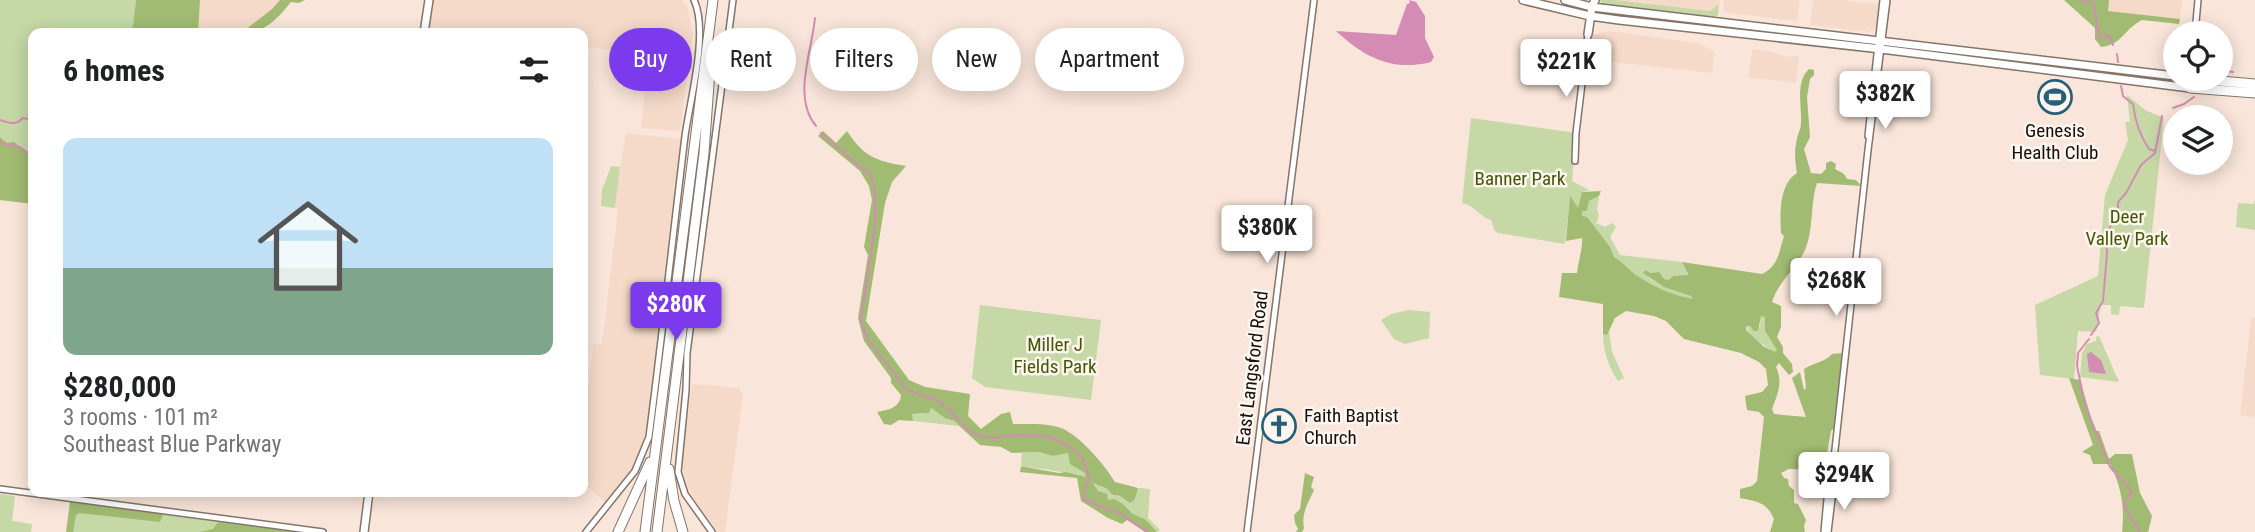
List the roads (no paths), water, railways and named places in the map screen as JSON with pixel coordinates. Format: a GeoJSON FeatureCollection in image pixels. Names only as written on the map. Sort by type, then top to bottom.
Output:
{"type":"FeatureCollection","features":[{"type":"Feature","properties":{"kind":"highway"},"geometry":{"type":"LineString","coordinates":[[645,532],[715,0]]}},
{"type":"Feature","properties":{"kind":"highway"},"geometry":{"type":"LineString","coordinates":[[657,532],[704,153],[715,0]]}},
{"type":"Feature","properties":{"kind":"highway"},"geometry":{"type":"LineString","coordinates":[[2233,81],[2255,83]]}},
{"type":"Feature","properties":{"kind":"highway"},"geometry":{"type":"LineString","coordinates":[[2233,90],[2255,93]]}},
{"type":"Feature","properties":{"kind":"highway"},"geometry":{"type":"LineString","coordinates":[[618,532],[648,469],[661,405]]}},
{"type":"Feature","properties":{"kind":"highway"},"geometry":{"type":"LineString","coordinates":[[669,440],[670,475],[683,532]]}},
{"type":"Feature","properties":{"kind":"main road"},"geometry":{"type":"LineString","coordinates":[[426,28],[429,0]]}},
{"type":"Feature","properties":{"kind":"main road"},"geometry":{"type":"LineString","coordinates":[[1523,0],[1590,16],[1709,31],[1879,45],[2163,75]]}},
{"type":"Feature","properties":{"kind":"main road"},"geometry":{"type":"LineString","coordinates":[[1565,0],[1879,45],[2163,80]]}},
{"type":"Feature","properties":{"kind":"main road"},"geometry":{"type":"LineString","coordinates":[[1588,34],[1592,2]]}},
{"type":"Feature","properties":{"kind":"main road"},"geometry":{"type":"LineString","coordinates":[[363,532],[368,497]]}},
{"type":"Feature","properties":{"kind":"street"},"geometry":{"type":"LineString","coordinates":[[586,532],[635,471],[649,437],[699,41],[698,10],[694,0]]}},
{"type":"Feature","properties":{"kind":"street"},"geometry":{"type":"LineString","coordinates":[[712,532],[681,486],[678,464],[687,353],[733,0]]}},
{"type":"Feature","properties":{"kind":"street","name":"East Langsford Road"},"geometry":{"type":"LineString","coordinates":[[1247,532],[1314,0]]}},
{"type":"Feature","properties":{"kind":"street"},"geometry":{"type":"LineString","coordinates":[[2196,21],[2199,0]]}},
{"type":"Feature","properties":{"kind":"street"},"geometry":{"type":"LineString","coordinates":[[1879,45],[1886,11],[1884,1]]}},
{"type":"Feature","properties":{"kind":"street"},"geometry":{"type":"LineString","coordinates":[[1826,532],[1827,499],[1830,495],[1884,1]]}},
{"type":"Feature","properties":{"kind":"street"},"geometry":{"type":"LineString","coordinates":[[1575,161],[1588,34]]}},
{"type":"Feature","properties":{"kind":"street"},"geometry":{"type":"LineString","coordinates":[[0,489],[28,493]]}},
{"type":"Feature","properties":{"kind":"street"},"geometry":{"type":"LineString","coordinates":[[60,497],[323,532]]}},
{"type":"Feature","properties":{"kind":"waterway"},"geometry":{"type":"LineString","coordinates":[[2081,0],[2093,3],[2100,38],[2110,36],[2113,45]]}},
{"type":"Feature","properties":{"kind":"waterway"},"geometry":{"type":"LineString","coordinates":[[815,18],[804,88],[805,102],[816,126]]}},
{"type":"Feature","properties":{"kind":"waterway"},"geometry":{"type":"LineString","coordinates":[[2117,54],[2118,62]]}},
{"type":"Feature","properties":{"kind":"waterway"},"geometry":{"type":"LineString","coordinates":[[2121,86],[2123,96],[2133,104],[2143,139],[2149,149],[2155,151]]}},
{"type":"Feature","properties":{"kind":"waterway"},"geometry":{"type":"LineString","coordinates":[[2181,105],[2194,97]]}},
{"type":"Feature","properties":{"kind":"waterway"},"geometry":{"type":"LineString","coordinates":[[2091,335],[2099,323],[2096,313],[2103,301],[2108,231],[2118,212],[2118,202],[2141,165],[2155,153],[2162,116]]}},
{"type":"Feature","properties":{"kind":"waterway"},"geometry":{"type":"LineString","coordinates":[[0,120],[12,123],[23,118],[28,119]]}},
{"type":"Feature","properties":{"kind":"waterway"},"geometry":{"type":"LineString","coordinates":[[821,133],[870,175],[875,189],[875,223],[861,320],[867,338],[905,388],[922,396],[933,397],[969,431],[982,436],[1048,436],[1067,445],[1083,459],[1089,479],[1082,498],[1119,513],[1148,532]]}},
{"type":"Feature","properties":{"kind":"waterway"},"geometry":{"type":"LineString","coordinates":[[0,143],[20,147],[28,153]]}},
{"type":"Feature","properties":{"kind":"waterway"},"geometry":{"type":"LineString","coordinates":[[2109,232],[2125,237],[2152,234]]}},
{"type":"Feature","properties":{"kind":"waterway"},"geometry":{"type":"LineString","coordinates":[[2089,339],[2078,353],[2077,366],[2085,405],[2110,467],[2130,489],[2131,494],[2124,504],[2139,532]]}},
{"type":"Feature","properties":{"kind":"place","name":"Genesis Health Club"},"geometry":{"type":"Point","coordinates":[2055,97]}},
{"type":"Feature","properties":{"kind":"place","name":"Faith Baptist Church"},"geometry":{"type":"Point","coordinates":[1279,426]}},
{"type":"Feature","properties":{"kind":"park label","name":"Banner Park"},"geometry":{"type":"Point","coordinates":[1520,178]}},
{"type":"Feature","properties":{"kind":"park label","name":"Deer Valley Park"},"geometry":{"type":"Point","coordinates":[2127,227]}},
{"type":"Feature","properties":{"kind":"park label","name":"Miller J Fields Park"},"geometry":{"type":"Point","coordinates":[1055,355]}}]}
